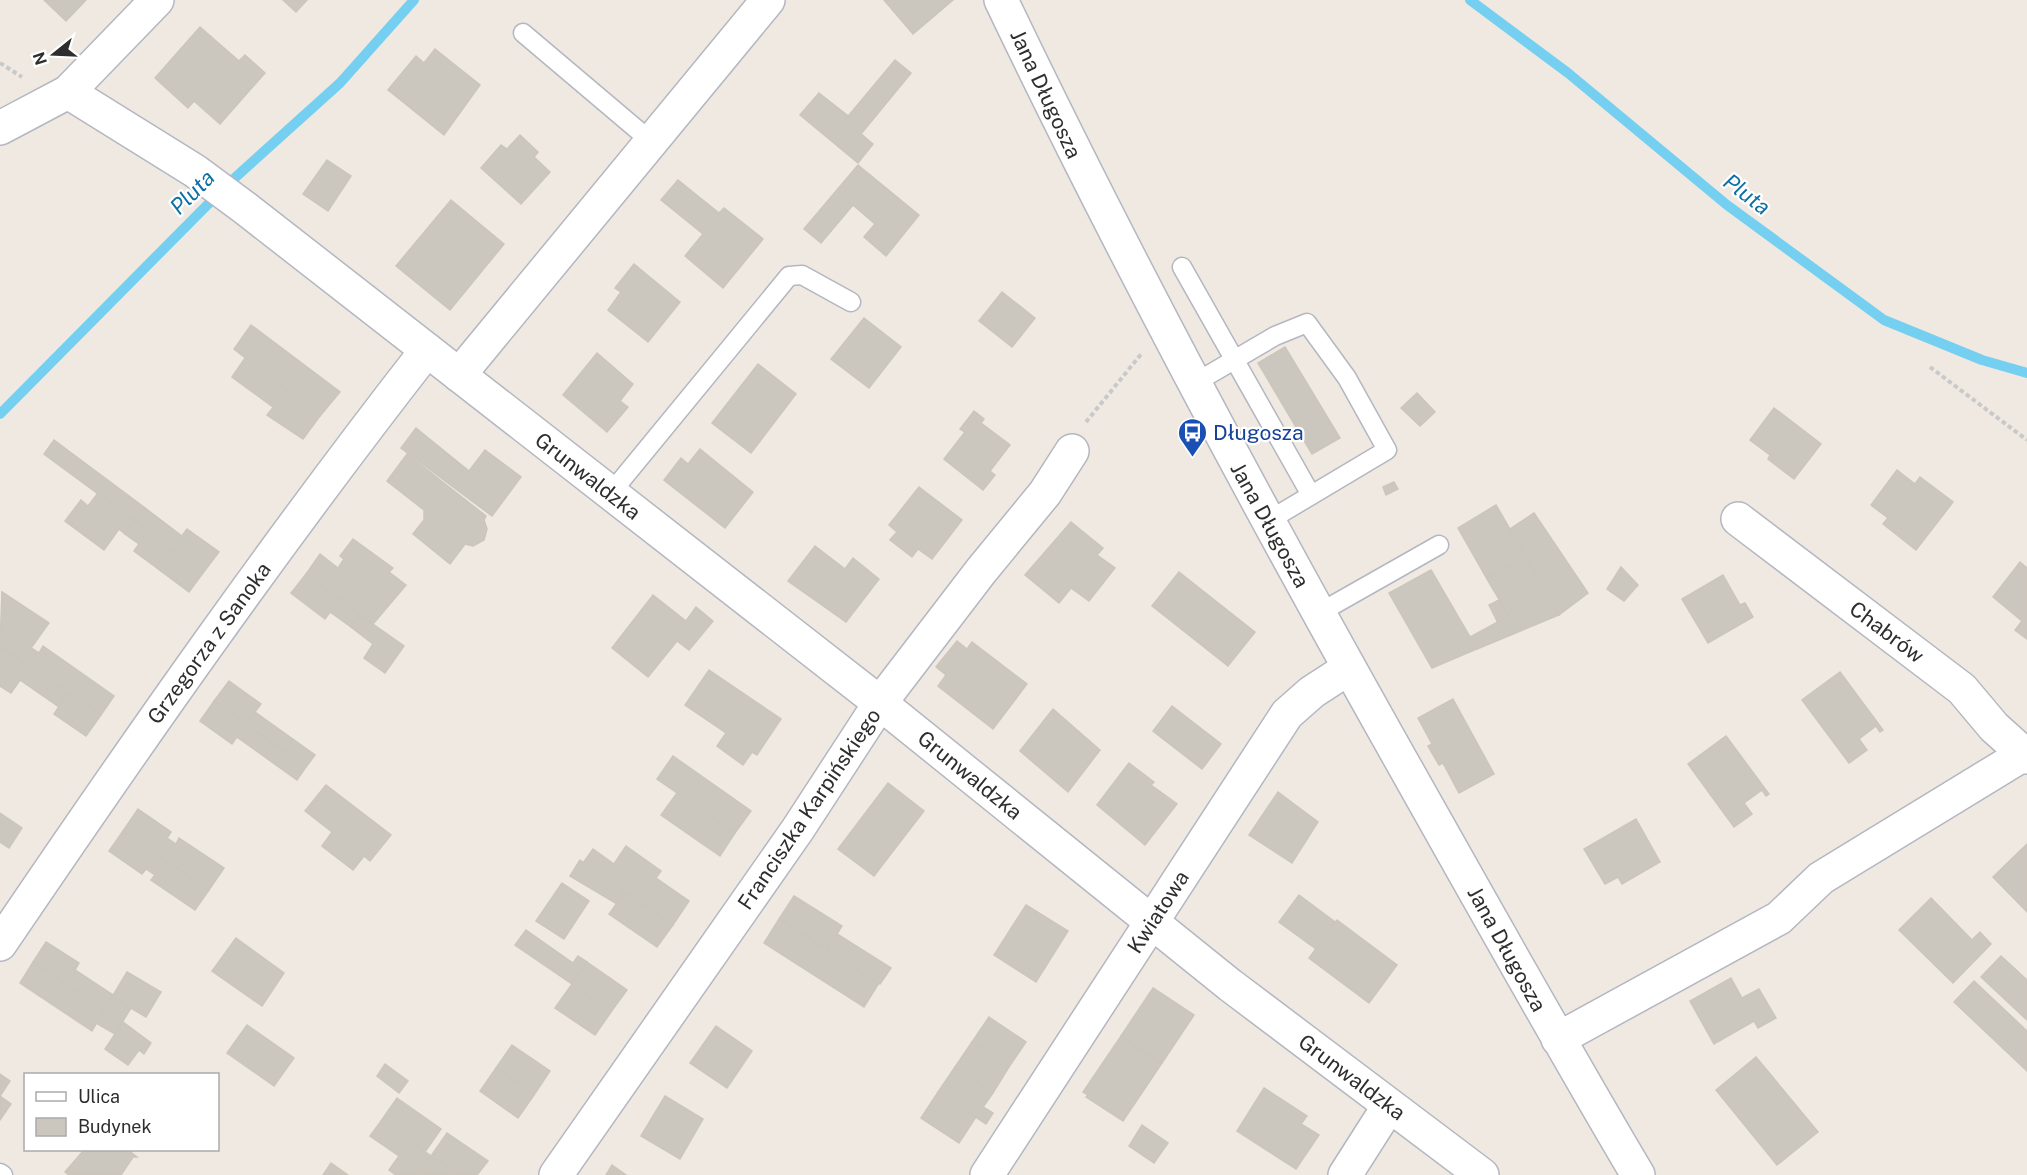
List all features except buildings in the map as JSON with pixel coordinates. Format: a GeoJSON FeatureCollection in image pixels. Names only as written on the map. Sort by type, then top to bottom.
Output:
{"type":"FeatureCollection","features":[{"type":"Feature","properties":{"kind":"street"},"geometry":{"type":"LineString","coordinates":[[0,128],[68,92],[157,0]]}},
{"type":"Feature","properties":{"kind":"street"},"geometry":{"type":"LineString","coordinates":[[459,375],[768,0]]}},
{"type":"Feature","properties":{"kind":"street","name":"Jana Długosza"},"geometry":{"type":"LineString","coordinates":[[1001,0],[1079,164],[1193,384],[1349,669],[1558,1040],[1638,1175]]}},
{"type":"Feature","properties":{"kind":"street","name":"Grunwaldzka"},"geometry":{"type":"LineString","coordinates":[[68,92],[195,171],[245,208],[880,703],[1152,921],[1389,1106],[1482,1175]]}},
{"type":"Feature","properties":{"kind":"street","name":"Grzegorza z Sanoka"},"geometry":{"type":"LineString","coordinates":[[0,944],[145,731],[352,446],[427,350]]}},
{"type":"Feature","properties":{"kind":"street","name":"Franciszka Karpińskiego"},"geometry":{"type":"LineString","coordinates":[[556,1175],[798,829],[880,703],[981,571],[1045,493],[1072,451]]}},
{"type":"Feature","properties":{"kind":"street","name":"Chabrów"},"geometry":{"type":"LineString","coordinates":[[1738,519],[1962,689],[1994,727],[2026,755]]}},
{"type":"Feature","properties":{"kind":"street","name":"Kwiatowa"},"geometry":{"type":"LineString","coordinates":[[987,1175],[1287,714],[1312,692],[1349,669]]}},
{"type":"Feature","properties":{"kind":"street"},"geometry":{"type":"LineString","coordinates":[[1558,1040],[1779,918],[1821,878],[2026,755]]}},
{"type":"Feature","properties":{"kind":"street"},"geometry":{"type":"LineString","coordinates":[[1345,1175],[1389,1106]]}},
{"type":"Feature","properties":{"kind":"lane"},"geometry":{"type":"LineString","coordinates":[[523,33],[652,143]]}},
{"type":"Feature","properties":{"kind":"lane"},"geometry":{"type":"LineString","coordinates":[[1182,267],[1311,495]]}},
{"type":"Feature","properties":{"kind":"lane"},"geometry":{"type":"LineString","coordinates":[[610,494],[789,276],[802,275],[851,302]]}},
{"type":"Feature","properties":{"kind":"lane"},"geometry":{"type":"LineString","coordinates":[[1193,384],[1275,336],[1307,323],[1347,378],[1387,450],[1268,521]]}},
{"type":"Feature","properties":{"kind":"lane"},"geometry":{"type":"LineString","coordinates":[[1319,613],[1439,545]]}},
{"type":"Feature","properties":{"kind":"path"},"geometry":{"type":"LineString","coordinates":[[1072,451],[1088,419],[1163,327]]}},
{"type":"Feature","properties":{"kind":"path"},"geometry":{"type":"LineString","coordinates":[[1930,367],[2027,440]]}},
{"type":"Feature","properties":{"kind":"waterway","name":"Pluta"},"geometry":{"type":"LineString","coordinates":[[0,414],[228,184],[340,83],[414,0]]}},
{"type":"Feature","properties":{"kind":"waterway","name":"Pluta"},"geometry":{"type":"LineString","coordinates":[[1470,0],[1568,73],[1727,205],[1884,320],[1982,360],[2027,373]]}},
{"type":"Feature","properties":{"kind":"place","name":"Długosza"},"geometry":{"type":"Point","coordinates":[1192,458]}}]}
